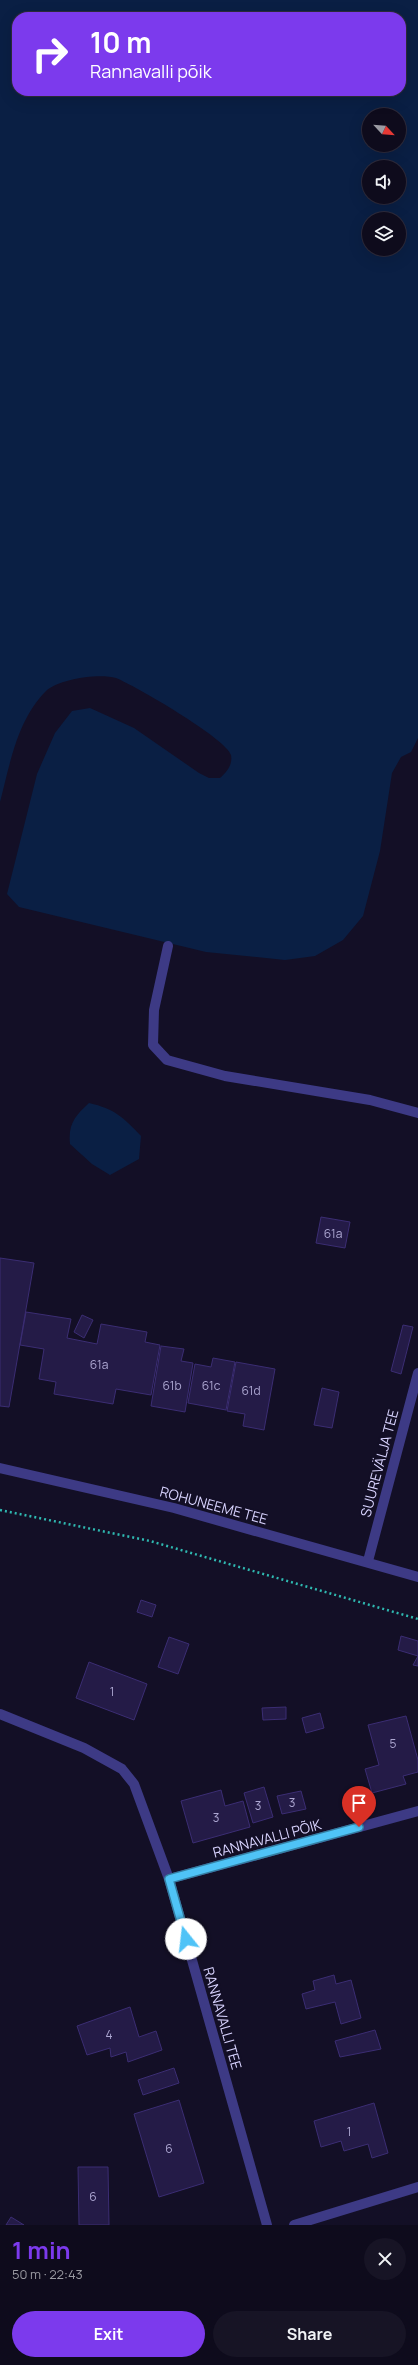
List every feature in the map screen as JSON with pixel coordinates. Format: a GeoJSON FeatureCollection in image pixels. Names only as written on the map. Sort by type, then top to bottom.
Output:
{"type":"FeatureCollection","features":[{"type":"Feature","properties":{"kind":"street"},"geometry":{"type":"LineString","coordinates":[[168,946],[154,1010],[153,1045],[167,1060],[225,1076],[370,1100],[418,1113]]}},
{"type":"Feature","properties":{"kind":"street","name":"SUUREVÄLJA TEE"},"geometry":{"type":"LineString","coordinates":[[368,1561],[418,1373]]}},
{"type":"Feature","properties":{"kind":"street","name":"ROHUNEEME TEE"},"geometry":{"type":"LineString","coordinates":[[0,1468],[174,1508],[368,1561],[418,1577]]}},
{"type":"Feature","properties":{"kind":"street","name":"RANNAVALLI TEE"},"geometry":{"type":"LineString","coordinates":[[0,1714],[84,1748],[122,1769],[134,1784],[169,1879],[267,2225]]}},
{"type":"Feature","properties":{"kind":"street","name":"RANNAVALLI PÕIK"},"geometry":{"type":"LineString","coordinates":[[169,1879],[418,1811]]}},
{"type":"Feature","properties":{"kind":"street"},"geometry":{"type":"LineString","coordinates":[[294,2225],[418,2187]]}},
{"type":"Feature","properties":{"kind":"path"},"geometry":{"type":"LineString","coordinates":[[0,1510],[150,1541],[418,1619]]}},
{"type":"Feature","properties":{"kind":"water"},"geometry":{"type":"Polygon","coordinates":[[[0,0],[418,0],[418,738],[411,752],[401,757],[392,773],[380,851],[363,916],[343,940],[315,956],[285,960],[206,952],[19,907],[7,894],[37,774],[55,733],[72,711],[90,708],[134,728],[199,773],[209,778],[220,778],[227,771],[231,762],[231,755],[226,747],[214,737],[179,713],[116,678],[100,676],[69,680],[46,691],[28,715],[16,743],[0,802],[0,0]]]}},
{"type":"Feature","properties":{"kind":"water"},"geometry":{"type":"Polygon","coordinates":[[[89,1103],[112,1111],[129,1124],[141,1136],[139,1159],[110,1175],[92,1164],[70,1144],[71,1126],[76,1116],[89,1103]]]}},
{"type":"Feature","properties":{"kind":"building"},"geometry":{"type":"Polygon","coordinates":[[[321,1217],[350,1222],[345,1248],[316,1243],[321,1217]]]}},
{"type":"Feature","properties":{"kind":"building"},"geometry":{"type":"Polygon","coordinates":[[[0,1258],[34,1263],[9,1407],[0,1406],[0,1258]]]}},
{"type":"Feature","properties":{"kind":"building"},"geometry":{"type":"Polygon","coordinates":[[[26,1312],[71,1319],[67,1338],[97,1344],[101,1324],[147,1332],[145,1342],[160,1345],[151,1395],[116,1389],[113,1404],[54,1394],[56,1382],[39,1379],[44,1349],[20,1345],[26,1312]]]}},
{"type":"Feature","properties":{"kind":"building"},"geometry":{"type":"Polygon","coordinates":[[[82,1315],[93,1320],[84,1338],[74,1332],[82,1315]]]}},
{"type":"Feature","properties":{"kind":"building"},"geometry":{"type":"Polygon","coordinates":[[[403,1325],[413,1327],[401,1374],[391,1371],[403,1325]]]}},
{"type":"Feature","properties":{"kind":"building"},"geometry":{"type":"Polygon","coordinates":[[[161,1346],[184,1349],[181,1361],[193,1363],[185,1412],[151,1406],[161,1346]]]}},
{"type":"Feature","properties":{"kind":"building"},"geometry":{"type":"Polygon","coordinates":[[[213,1358],[235,1362],[226,1410],[188,1403],[195,1364],[211,1367],[213,1358]]]}},
{"type":"Feature","properties":{"kind":"building"},"geometry":{"type":"Polygon","coordinates":[[[236,1362],[275,1369],[264,1430],[243,1426],[245,1414],[227,1411],[236,1362]]]}},
{"type":"Feature","properties":{"kind":"building"},"geometry":{"type":"Polygon","coordinates":[[[322,1388],[339,1392],[332,1428],[314,1425],[322,1388]]]}},
{"type":"Feature","properties":{"kind":"building"},"geometry":{"type":"Polygon","coordinates":[[[141,1600],[156,1605],[152,1617],[137,1612],[141,1600]]]}},
{"type":"Feature","properties":{"kind":"building"},"geometry":{"type":"Polygon","coordinates":[[[401,1636],[418,1641],[418,1656],[398,1650],[401,1636]]]}},
{"type":"Feature","properties":{"kind":"building"},"geometry":{"type":"Polygon","coordinates":[[[169,1637],[189,1644],[178,1674],[158,1667],[169,1637]]]}},
{"type":"Feature","properties":{"kind":"building"},"geometry":{"type":"Polygon","coordinates":[[[418,1656],[418,1666],[413,1665],[418,1656]]]}},
{"type":"Feature","properties":{"kind":"building"},"geometry":{"type":"Polygon","coordinates":[[[89,1662],[147,1684],[134,1720],[76,1698],[89,1662]]]}},
{"type":"Feature","properties":{"kind":"building"},"geometry":{"type":"Polygon","coordinates":[[[286,1707],[286,1719],[263,1720],[262,1708],[286,1707]]]}},
{"type":"Feature","properties":{"kind":"building"},"geometry":{"type":"Polygon","coordinates":[[[320,1713],[324,1728],[306,1733],[302,1718],[320,1713]]]}},
{"type":"Feature","properties":{"kind":"building"},"geometry":{"type":"Polygon","coordinates":[[[406,1716],[418,1760],[418,1772],[403,1776],[406,1784],[372,1793],[365,1769],[379,1765],[368,1725],[406,1716]]]}},
{"type":"Feature","properties":{"kind":"building"},"geometry":{"type":"Polygon","coordinates":[[[264,1787],[273,1817],[253,1823],[244,1793],[264,1787]]]}},
{"type":"Feature","properties":{"kind":"building"},"geometry":{"type":"Polygon","coordinates":[[[221,1790],[225,1806],[243,1801],[250,1827],[193,1843],[181,1801],[221,1790]]]}},
{"type":"Feature","properties":{"kind":"building"},"geometry":{"type":"Polygon","coordinates":[[[301,1791],[306,1809],[282,1814],[277,1796],[301,1791]]]}},
{"type":"Feature","properties":{"kind":"building"},"geometry":{"type":"Polygon","coordinates":[[[334,1975],[336,1984],[351,1980],[361,2018],[341,2024],[335,2002],[306,2009],[302,1994],[315,1990],[313,1981],[334,1975]]]}},
{"type":"Feature","properties":{"kind":"building"},"geometry":{"type":"Polygon","coordinates":[[[130,2007],[139,2037],[156,2031],[162,2050],[128,2062],[126,2052],[111,2057],[110,2048],[87,2055],[77,2026],[130,2007]]]}},
{"type":"Feature","properties":{"kind":"building"},"geometry":{"type":"Polygon","coordinates":[[[375,2030],[381,2049],[340,2057],[335,2041],[375,2030]]]}},
{"type":"Feature","properties":{"kind":"building"},"geometry":{"type":"Polygon","coordinates":[[[174,2068],[179,2083],[143,2095],[138,2080],[174,2068]]]}},
{"type":"Feature","properties":{"kind":"building"},"geometry":{"type":"Polygon","coordinates":[[[179,2100],[204,2183],[159,2197],[134,2114],[179,2100]]]}},
{"type":"Feature","properties":{"kind":"building"},"geometry":{"type":"Polygon","coordinates":[[[374,2103],[388,2153],[372,2158],[368,2144],[344,2151],[341,2141],[321,2147],[314,2121],[374,2103]]]}},
{"type":"Feature","properties":{"kind":"building"},"geometry":{"type":"Polygon","coordinates":[[[78,2167],[108,2167],[109,2225],[79,2225],[78,2167]]]}},
{"type":"Feature","properties":{"kind":"building"},"geometry":{"type":"Polygon","coordinates":[[[11,2217],[24,2225],[6,2225],[11,2217]]]}},
{"type":"Feature","properties":{"kind":"route"},"geometry":{"type":"LineString","coordinates":[[186,1939],[169,1879],[359,1827]]}}]}
